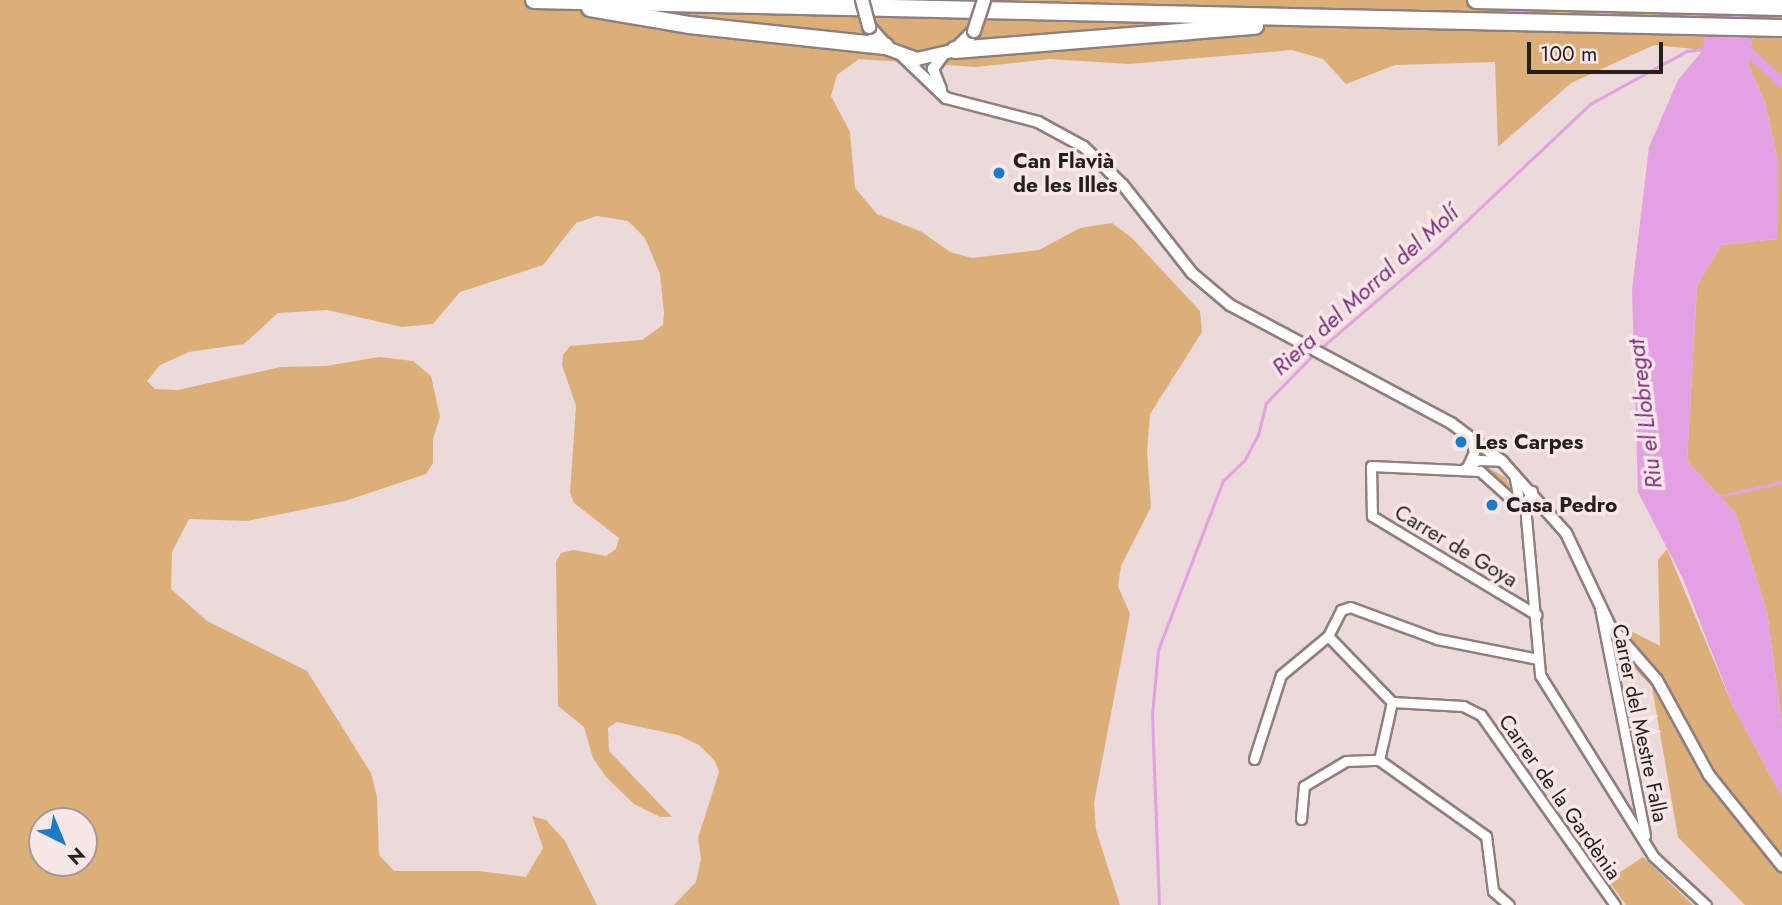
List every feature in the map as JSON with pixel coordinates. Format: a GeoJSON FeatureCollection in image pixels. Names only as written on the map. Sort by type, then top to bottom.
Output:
{"type":"FeatureCollection","features":[{"type":"Feature","properties":{"kind":"highway"},"geometry":{"type":"LineString","coordinates":[[534,0],[1782,28]]}},
{"type":"Feature","properties":{"kind":"highway"},"geometry":{"type":"LineString","coordinates":[[1476,0],[1782,7]]}},
{"type":"Feature","properties":{"kind":"highway"},"geometry":{"type":"LineString","coordinates":[[557,1],[689,25],[885,46]]}},
{"type":"Feature","properties":{"kind":"highway"},"geometry":{"type":"LineString","coordinates":[[949,53],[1334,20]]}},
{"type":"Feature","properties":{"kind":"main road"},"geometry":{"type":"LineString","coordinates":[[862,0],[869,27],[885,46],[902,56],[949,53],[974,31],[984,0]]}},
{"type":"Feature","properties":{"kind":"street"},"geometry":{"type":"LineString","coordinates":[[949,53],[933,69],[935,81],[957,101]]}},
{"type":"Feature","properties":{"kind":"street"},"geometry":{"type":"LineString","coordinates":[[902,56],[938,93],[957,101],[1038,122],[1084,147],[1123,185],[1209,289],[1289,339],[1470,435],[1514,472],[1566,533],[1600,608],[1666,693],[1714,783],[1782,866]]}},
{"type":"Feature","properties":{"kind":"street"},"geometry":{"type":"LineString","coordinates":[[1464,469],[1473,459],[1470,435]]}},
{"type":"Feature","properties":{"kind":"street","name":"Carrer de Goya"},"geometry":{"type":"LineString","coordinates":[[1464,469],[1478,460],[1502,461]]}},
{"type":"Feature","properties":{"kind":"street","name":"Carrer de Goya"},"geometry":{"type":"LineString","coordinates":[[1520,507],[1480,471],[1371,466],[1372,516],[1537,615]]}},
{"type":"Feature","properties":{"kind":"street"},"geometry":{"type":"LineString","coordinates":[[1514,472],[1520,507],[1526,517]]}},
{"type":"Feature","properties":{"kind":"street"},"geometry":{"type":"LineString","coordinates":[[1532,491],[1525,502],[1537,615],[1540,675],[1647,844],[1664,867],[1706,905]]}},
{"type":"Feature","properties":{"kind":"street"},"geometry":{"type":"LineString","coordinates":[[1254,759],[1282,675],[1328,636],[1341,610],[1350,607],[1437,639],[1538,659]]}},
{"type":"Feature","properties":{"kind":"street","name":"Carrer del Mestre Falla"},"geometry":{"type":"LineString","coordinates":[[1600,608],[1647,844]]}},
{"type":"Feature","properties":{"kind":"street"},"geometry":{"type":"LineString","coordinates":[[1328,636],[1392,702],[1379,760]]}},
{"type":"Feature","properties":{"kind":"street","name":"Carrer de la Gardènia"},"geometry":{"type":"LineString","coordinates":[[1392,702],[1463,706],[1481,715],[1615,905]]}},
{"type":"Feature","properties":{"kind":"street"},"geometry":{"type":"LineString","coordinates":[[1301,819],[1304,786],[1346,761],[1379,760],[1486,836],[1493,891],[1509,905]]}},
{"type":"Feature","properties":{"kind":"shaded area"},"geometry":{"type":"Polygon","coordinates":[[[0,0],[1707,0],[1704,50],[1654,45],[1571,83],[1498,147],[1495,62],[1395,65],[1346,84],[1323,59],[1292,50],[1129,64],[1050,59],[976,67],[859,59],[837,75],[831,96],[850,132],[855,188],[877,214],[922,232],[950,252],[972,258],[1039,250],[1080,228],[1112,223],[1132,238],[1200,311],[1202,332],[1150,414],[1147,452],[1151,507],[1121,566],[1118,586],[1130,614],[1094,803],[1096,830],[1120,905],[674,905],[696,882],[701,859],[698,838],[719,772],[715,761],[699,745],[678,735],[617,722],[608,728],[609,751],[672,817],[660,817],[634,804],[606,777],[593,758],[584,727],[558,706],[556,562],[561,553],[574,550],[606,556],[616,549],[619,538],[574,503],[570,493],[576,406],[562,365],[563,355],[570,346],[642,340],[663,325],[660,274],[645,238],[628,221],[597,216],[576,223],[543,265],[460,292],[433,324],[402,327],[327,310],[278,313],[244,344],[189,352],[160,365],[147,381],[155,389],[178,390],[281,367],[326,366],[379,357],[413,361],[431,376],[440,417],[433,439],[433,463],[426,474],[345,501],[247,521],[189,519],[172,552],[171,589],[207,621],[307,671],[371,773],[377,797],[379,855],[394,871],[478,871],[526,877],[543,848],[532,816],[546,820],[565,841],[597,905],[0,905],[0,0]]]}},
{"type":"Feature","properties":{"kind":"shaded area"},"geometry":{"type":"Polygon","coordinates":[[[1759,0],[1782,0],[1782,724],[1767,612],[1736,514],[1687,461],[1697,286],[1721,245],[1777,239],[1778,162],[1765,102],[1748,64],[1759,0]]]}},
{"type":"Feature","properties":{"kind":"shaded area"},"geometry":{"type":"Polygon","coordinates":[[[1482,464],[1506,478],[1512,492],[1485,470],[1482,464]]]}},
{"type":"Feature","properties":{"kind":"shaded area"},"geometry":{"type":"Polygon","coordinates":[[[1667,549],[1732,704],[1782,797],[1782,905],[1745,905],[1678,837],[1652,687],[1609,641],[1627,629],[1660,646],[1658,560],[1667,549]]]}},
{"type":"Feature","properties":{"kind":"shaded area"},"geometry":{"type":"Polygon","coordinates":[[[1643,857],[1693,905],[1626,905],[1608,880],[1643,857]]]}},
{"type":"Feature","properties":{"kind":"water","name":"Riu el Llobregat"},"geometry":{"type":"Polygon","coordinates":[[[1707,0],[1759,0],[1748,64],[1765,102],[1778,162],[1777,239],[1721,245],[1697,286],[1687,461],[1736,514],[1767,612],[1782,724],[1782,797],[1732,704],[1683,579],[1638,492],[1632,290],[1649,147],[1678,80],[1703,50],[1707,0]]]}},
{"type":"Feature","properties":{"kind":"waterway"},"geometry":{"type":"LineString","coordinates":[[1741,45],[1782,83]]}},
{"type":"Feature","properties":{"kind":"waterway","name":"Riera del Morral del Molí"},"geometry":{"type":"LineString","coordinates":[[1320,349],[1440,246],[1590,104],[1687,51],[1705,49]]}},
{"type":"Feature","properties":{"kind":"waterway","name":"Riera del Morral del Molí"},"geometry":{"type":"LineString","coordinates":[[1159,905],[1152,715],[1158,650],[1223,481],[1244,461],[1258,435],[1266,403],[1315,353]]}},
{"type":"Feature","properties":{"kind":"waterway"},"geometry":{"type":"LineString","coordinates":[[1717,497],[1782,482]]}},
{"type":"Feature","properties":{"kind":"place","name":"Can Flavià de les Illes"},"geometry":{"type":"Point","coordinates":[999,173]}},
{"type":"Feature","properties":{"kind":"place","name":"Les Carpes"},"geometry":{"type":"Point","coordinates":[1461,442]}},
{"type":"Feature","properties":{"kind":"place","name":"Casa Pedro"},"geometry":{"type":"Point","coordinates":[1492,505]}}]}
